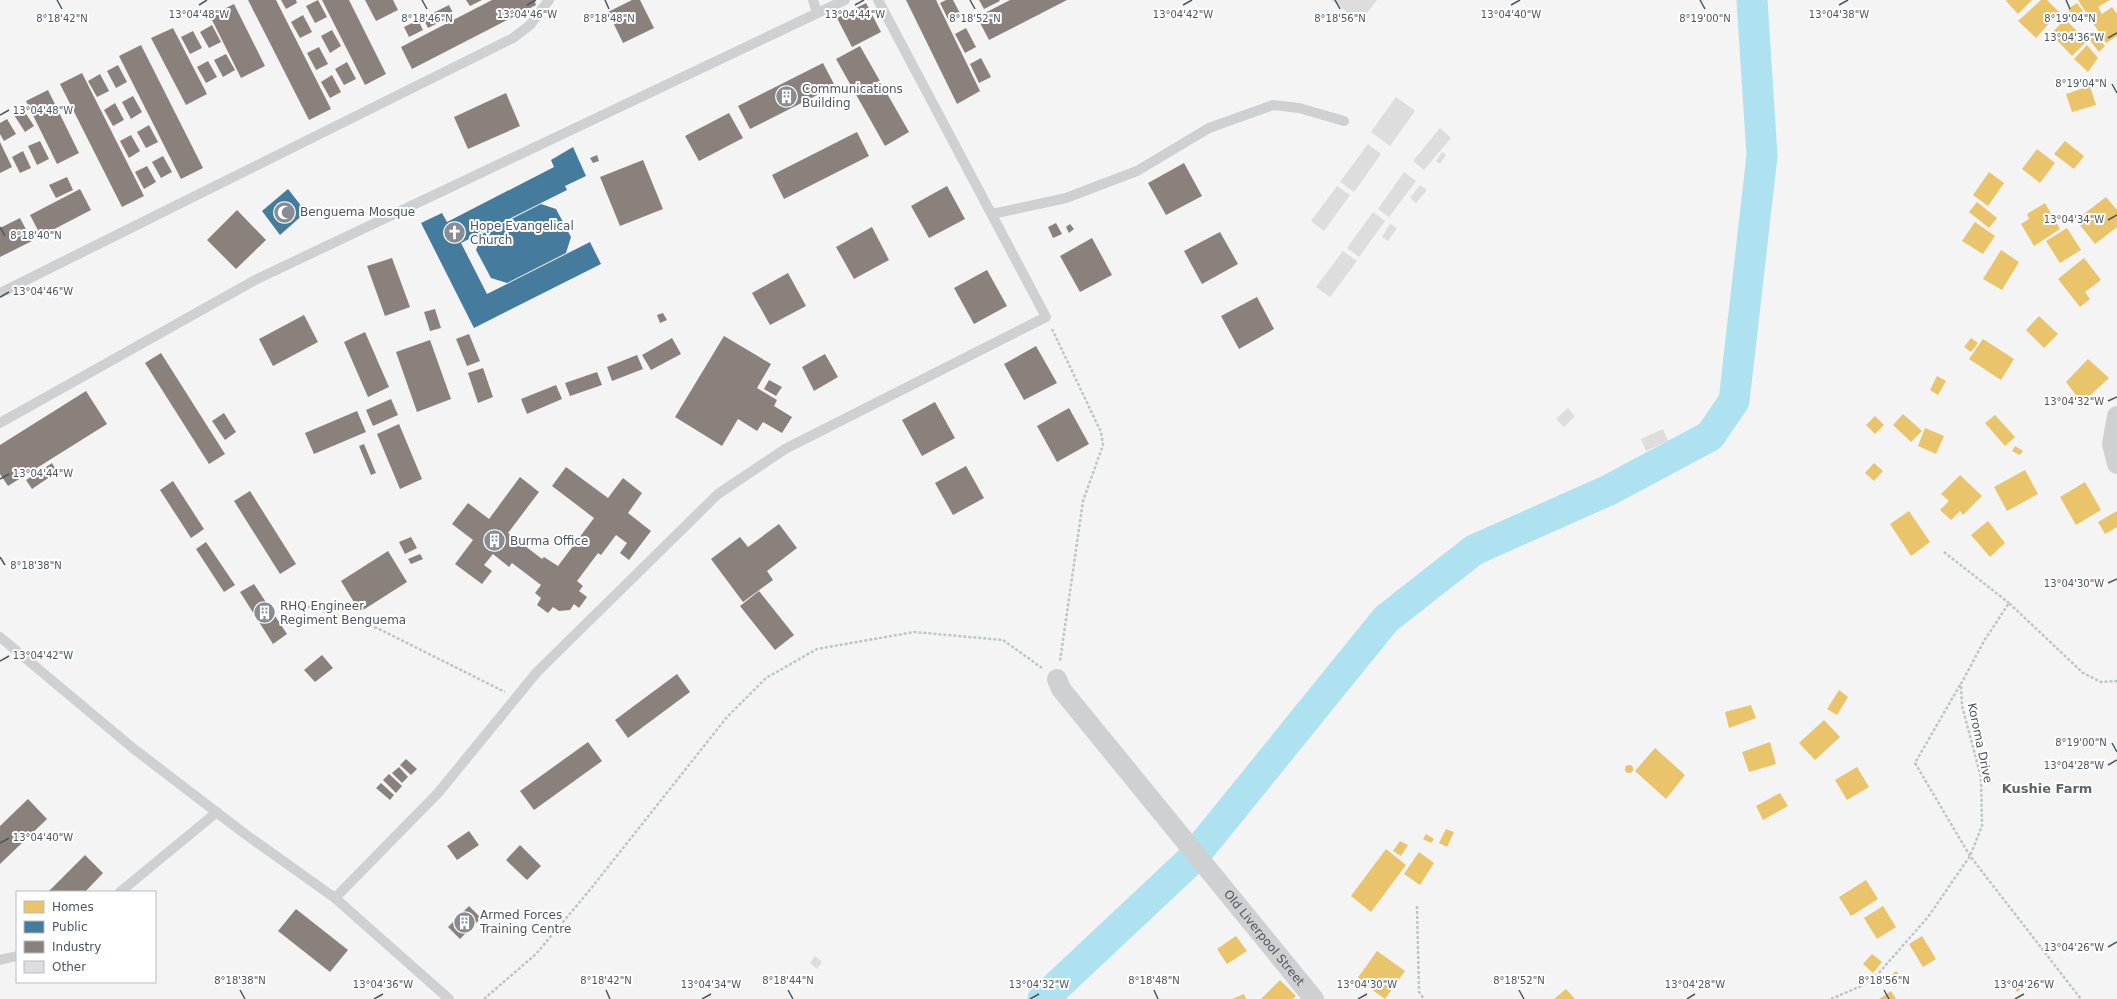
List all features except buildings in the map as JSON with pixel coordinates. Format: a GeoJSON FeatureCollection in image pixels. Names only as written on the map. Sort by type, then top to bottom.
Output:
{"type":"FeatureCollection","features":[{"type":"Feature","properties":{"kind":"street"},"geometry":{"type":"LineString","coordinates":[[2117,416],[2112,444],[2117,464]]}},
{"type":"Feature","properties":{"kind":"street","name":"Old Liverpool Street"},"geometry":{"type":"LineString","coordinates":[[1057,679],[1061,689],[1216,876],[1314,999]]}},
{"type":"Feature","properties":{"kind":"lane"},"geometry":{"type":"LineString","coordinates":[[0,293],[513,38],[530,25],[549,0]]}},
{"type":"Feature","properties":{"kind":"lane"},"geometry":{"type":"LineString","coordinates":[[813,0],[817,13]]}},
{"type":"Feature","properties":{"kind":"lane"},"geometry":{"type":"LineString","coordinates":[[0,423],[256,280],[845,0]]}},
{"type":"Feature","properties":{"kind":"lane"},"geometry":{"type":"LineString","coordinates":[[335,898],[438,793],[537,672],[718,494],[785,449],[1046,317],[878,0]]}},
{"type":"Feature","properties":{"kind":"lane"},"geometry":{"type":"LineString","coordinates":[[992,214],[1066,198],[1137,170],[1209,128],[1273,105],[1299,108],[1344,121]]}},
{"type":"Feature","properties":{"kind":"lane"},"geometry":{"type":"LineString","coordinates":[[0,637],[134,749],[335,898],[449,999]]}},
{"type":"Feature","properties":{"kind":"lane"},"geometry":{"type":"LineString","coordinates":[[121,891],[217,812]]}},
{"type":"Feature","properties":{"kind":"lane"},"geometry":{"type":"LineString","coordinates":[[0,960],[16,956]]}},
{"type":"Feature","properties":{"kind":"path"},"geometry":{"type":"LineString","coordinates":[[484,999],[536,954],[590,891],[727,717],[766,678],[817,649],[914,632],[1003,640],[1057,679],[1083,501],[1103,445],[1101,432],[1046,317]]}},
{"type":"Feature","properties":{"kind":"path"},"geometry":{"type":"LineString","coordinates":[[1944,552],[2010,603],[2083,673],[2101,682],[2117,681]]}},
{"type":"Feature","properties":{"kind":"path"},"geometry":{"type":"LineString","coordinates":[[293,602],[377,628],[516,697]]}},
{"type":"Feature","properties":{"kind":"path"},"geometry":{"type":"LineString","coordinates":[[2010,603],[1984,641],[1915,763],[1970,856],[2081,999]]}},
{"type":"Feature","properties":{"kind":"path","name":"Koroma Drive"},"geometry":{"type":"LineString","coordinates":[[1831,999],[1861,986],[1877,975],[1928,917],[1970,856],[1982,826],[1981,777],[1962,706],[1961,684]]}},
{"type":"Feature","properties":{"kind":"path"},"geometry":{"type":"LineString","coordinates":[[1417,906],[1419,992],[1424,999]]}},
{"type":"Feature","properties":{"kind":"waterway"},"geometry":{"type":"LineString","coordinates":[[1043,999],[1190,861],[1386,619],[1474,550],[1609,490],[1710,436],[1734,401],[1762,156],[1752,0]]}},
{"type":"Feature","properties":{"kind":"place","name":"Communications Building"},"geometry":{"type":"Point","coordinates":[786,96]}},
{"type":"Feature","properties":{"kind":"place","name":"Benguema Mosque"},"geometry":{"type":"Point","coordinates":[284,212]}},
{"type":"Feature","properties":{"kind":"place","name":"Hope Evangelical Church"},"geometry":{"type":"Point","coordinates":[454,233]}},
{"type":"Feature","properties":{"kind":"place","name":"Burma Office"},"geometry":{"type":"Point","coordinates":[495,541]}},
{"type":"Feature","properties":{"kind":"place","name":"RHQ Engineer Regiment Benguema"},"geometry":{"type":"Point","coordinates":[264,613]}},
{"type":"Feature","properties":{"kind":"place","name":"Armed Forces Training Centre"},"geometry":{"type":"Point","coordinates":[465,922]}},
{"type":"Feature","properties":{"kind":"district","name":"Kushie Farm"},"geometry":{"type":"Point","coordinates":[2047,788]}}]}
